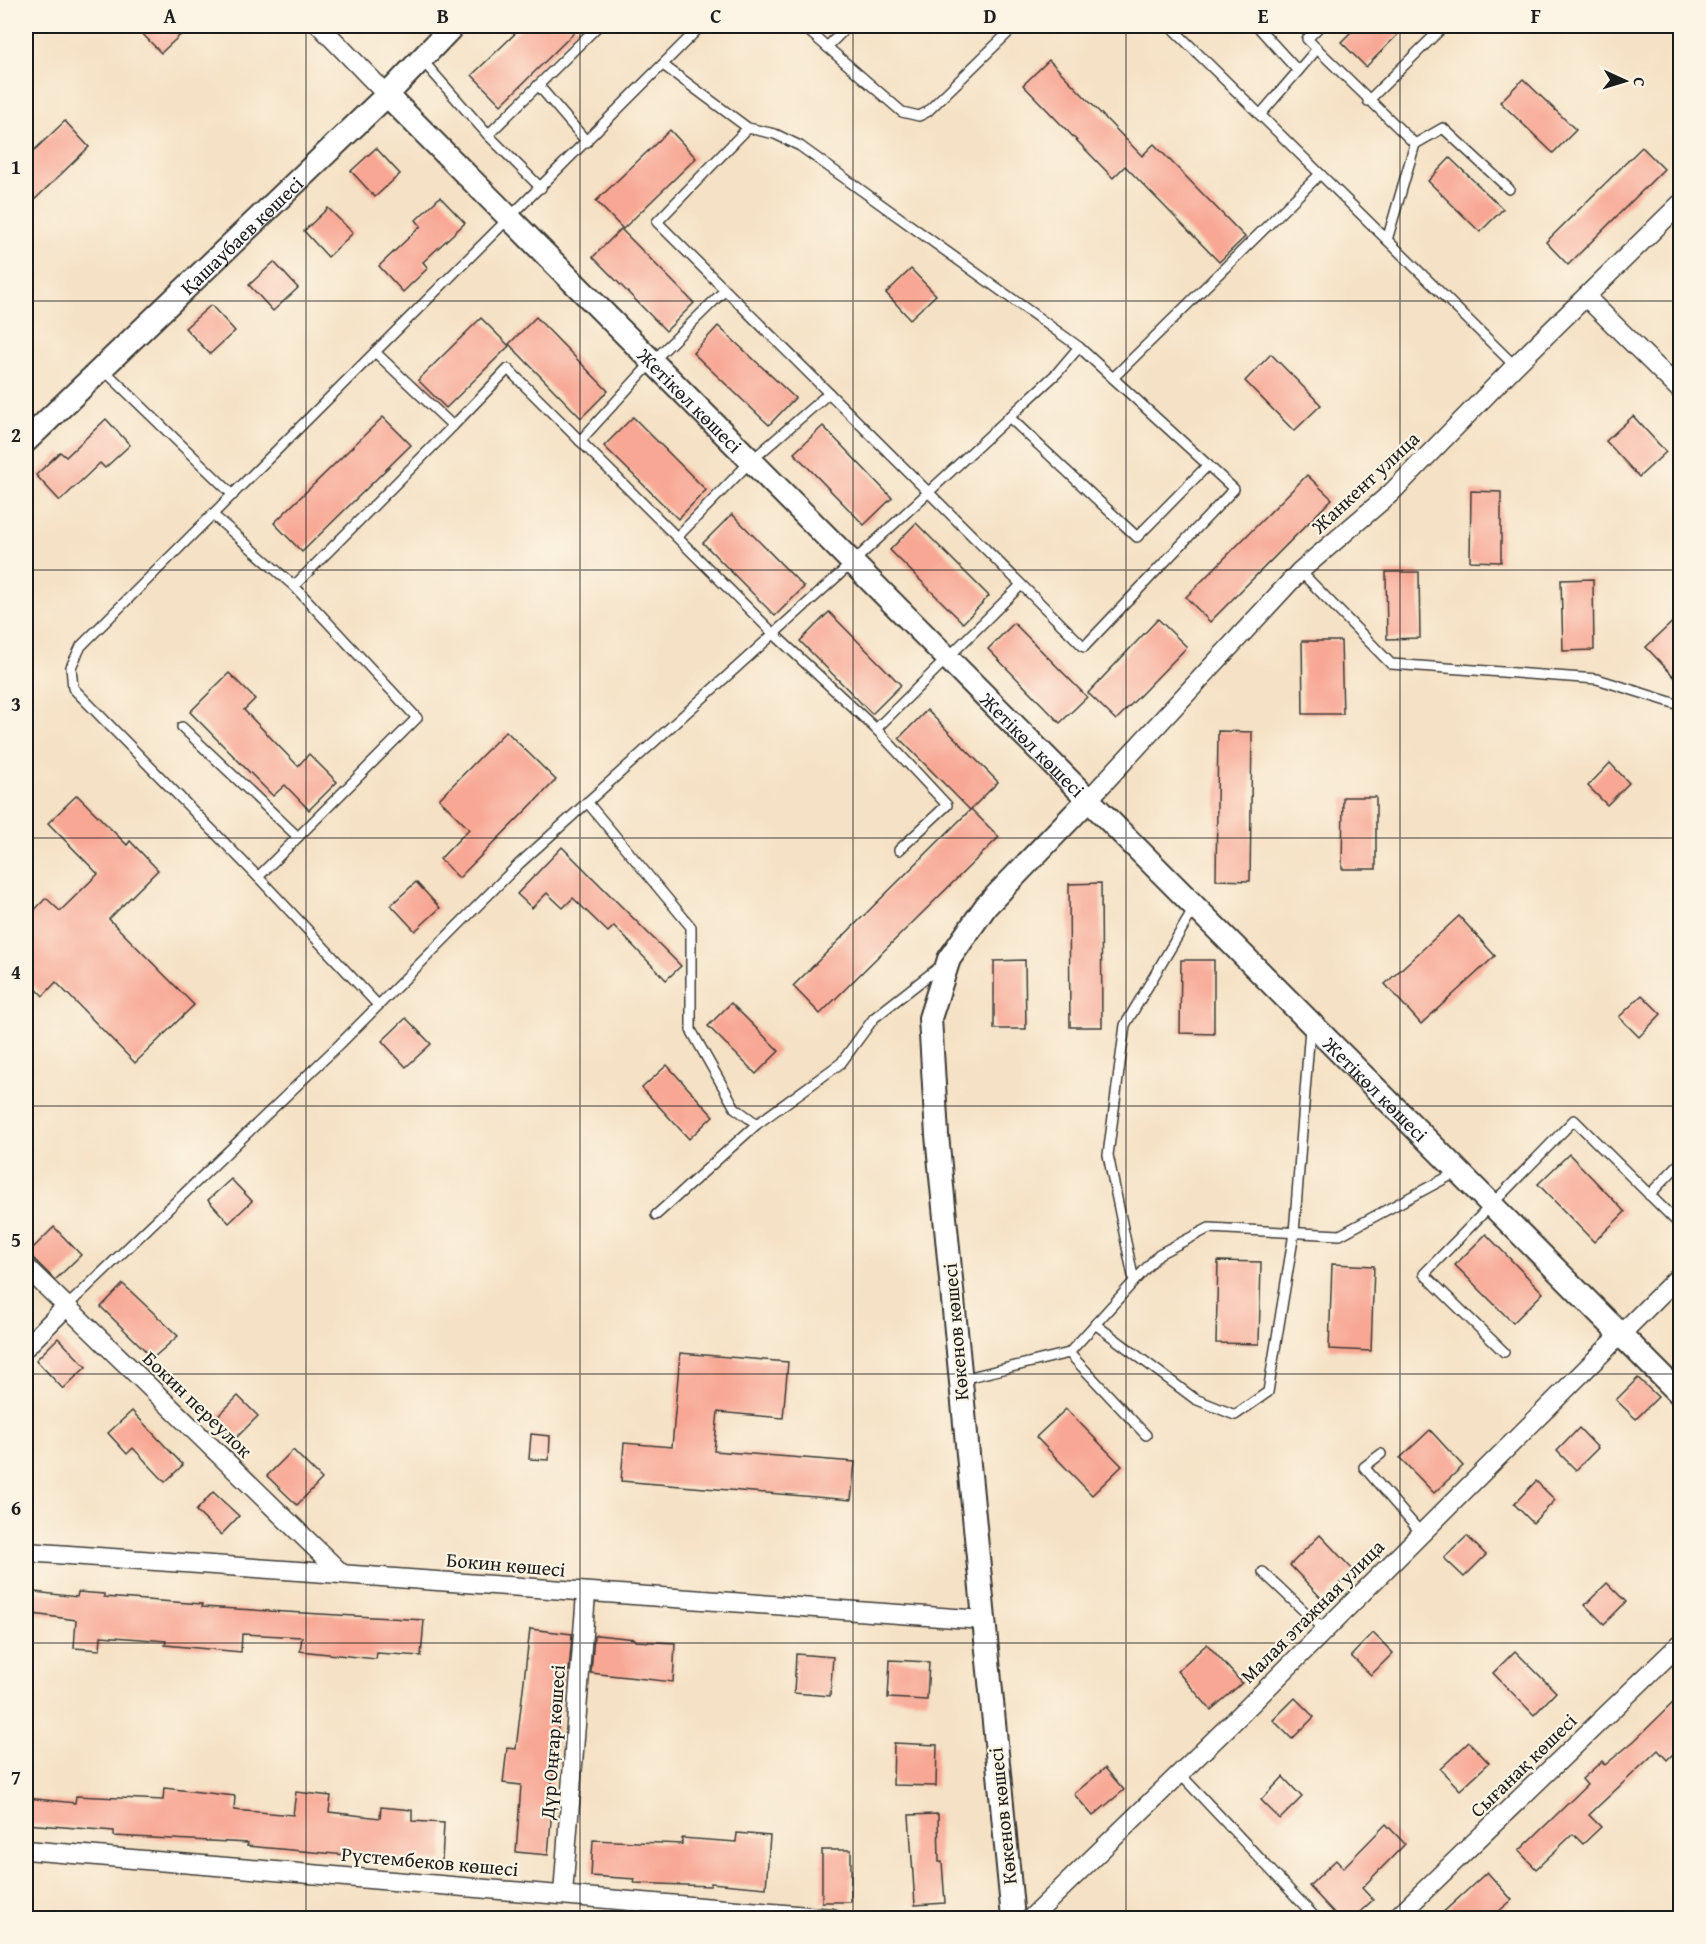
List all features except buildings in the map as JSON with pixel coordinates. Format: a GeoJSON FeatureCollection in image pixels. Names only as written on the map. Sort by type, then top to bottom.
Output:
{"type":"FeatureCollection","features":[{"type":"Feature","properties":{"kind":"street"},"geometry":{"type":"LineString","coordinates":[[320,26],[387,94]]}},
{"type":"Feature","properties":{"kind":"street","name":"Қашаубаев көшесі"},"geometry":{"type":"LineString","coordinates":[[26,441],[387,94],[453,26]]}},
{"type":"Feature","properties":{"kind":"street","name":"Жетікөл көшесі"},"geometry":{"type":"LineString","coordinates":[[387,94],[1680,1394]]}},
{"type":"Feature","properties":{"kind":"street","name":"Жанкент улица"},"geometry":{"type":"LineString","coordinates":[[1088,800],[1300,571],[1391,493],[1515,366],[1680,204]]}},
{"type":"Feature","properties":{"kind":"street"},"geometry":{"type":"LineString","coordinates":[[1586,297],[1680,390]]}},
{"type":"Feature","properties":{"kind":"street","name":"Көкенов көшесі"},"geometry":{"type":"LineString","coordinates":[[1013,1918],[937,1135],[930,1018],[949,959],[986,906],[1088,800]]}},
{"type":"Feature","properties":{"kind":"street","name":"Бокин переулок"},"geometry":{"type":"LineString","coordinates":[[26,1267],[65,1308],[340,1572]]}},
{"type":"Feature","properties":{"kind":"street","name":"Малая этажная улица"},"geometry":{"type":"LineString","coordinates":[[1031,1918],[1180,1774],[1680,1275]]}},
{"type":"Feature","properties":{"kind":"street"},"geometry":{"type":"LineString","coordinates":[[26,1347],[65,1308]]}},
{"type":"Feature","properties":{"kind":"street","name":"Бокин көшесі"},"geometry":{"type":"LineString","coordinates":[[26,1552],[340,1572],[586,1594],[983,1620]]}},
{"type":"Feature","properties":{"kind":"street","name":"Дүр Оңғар көшесі"},"geometry":{"type":"LineString","coordinates":[[563,1894],[586,1594]]}},
{"type":"Feature","properties":{"kind":"street","name":"Сығанақ көшесі"},"geometry":{"type":"LineString","coordinates":[[1396,1918],[1680,1644]]}},
{"type":"Feature","properties":{"kind":"street","name":"Рүстембеков көшесі"},"geometry":{"type":"LineString","coordinates":[[26,1850],[832,1918]]}},
{"type":"Feature","properties":{"kind":"lane"},"geometry":{"type":"LineString","coordinates":[[488,135],[598,26]]}},
{"type":"Feature","properties":{"kind":"lane"},"geometry":{"type":"LineString","coordinates":[[377,1004],[258,877],[73,688],[71,667],[81,646],[701,26]]}},
{"type":"Feature","properties":{"kind":"lane"},"geometry":{"type":"LineString","coordinates":[[803,26],[902,112],[919,116],[927,112],[1015,26]]}},
{"type":"Feature","properties":{"kind":"lane"},"geometry":{"type":"LineString","coordinates":[[827,47],[848,26]]}},
{"type":"Feature","properties":{"kind":"lane"},"geometry":{"type":"LineString","coordinates":[[1170,26],[1515,366]]}},
{"type":"Feature","properties":{"kind":"lane"},"geometry":{"type":"LineString","coordinates":[[1257,26],[1298,71]]}},
{"type":"Feature","properties":{"kind":"lane"},"geometry":{"type":"LineString","coordinates":[[1320,26],[1307,39],[1414,144]]}},
{"type":"Feature","properties":{"kind":"lane"},"geometry":{"type":"LineString","coordinates":[[1368,101],[1444,26]]}},
{"type":"Feature","properties":{"kind":"lane"},"geometry":{"type":"LineString","coordinates":[[1260,115],[1317,49]]}},
{"type":"Feature","properties":{"kind":"lane"},"geometry":{"type":"LineString","coordinates":[[422,58],[488,135],[541,188]]}},
{"type":"Feature","properties":{"kind":"lane"},"geometry":{"type":"LineString","coordinates":[[663,65],[748,128],[775,134],[800,146],[1079,347],[1234,489],[1084,647],[657,222],[748,128]]}},
{"type":"Feature","properties":{"kind":"lane"},"geometry":{"type":"LineString","coordinates":[[538,85],[587,142]]}},
{"type":"Feature","properties":{"kind":"lane"},"geometry":{"type":"LineString","coordinates":[[1387,240],[1414,144],[1443,128],[1509,189]]}},
{"type":"Feature","properties":{"kind":"lane"},"geometry":{"type":"LineString","coordinates":[[1113,378],[1320,174]]}},
{"type":"Feature","properties":{"kind":"lane"},"geometry":{"type":"LineString","coordinates":[[580,441],[652,362],[725,290]]}},
{"type":"Feature","properties":{"kind":"lane"},"geometry":{"type":"LineString","coordinates":[[65,1308],[340,1044],[377,1004],[519,864],[852,563],[1057,373],[1079,347]]}},
{"type":"Feature","properties":{"kind":"lane"},"geometry":{"type":"LineString","coordinates":[[375,352],[453,426]]}},
{"type":"Feature","properties":{"kind":"lane"},"geometry":{"type":"LineString","coordinates":[[101,368],[233,495]]}},
{"type":"Feature","properties":{"kind":"lane"},"geometry":{"type":"LineString","coordinates":[[294,586],[508,369],[774,634],[876,729],[947,805],[899,850]]}},
{"type":"Feature","properties":{"kind":"lane"},"geometry":{"type":"LineString","coordinates":[[677,537],[751,461],[829,393]]}},
{"type":"Feature","properties":{"kind":"lane"},"geometry":{"type":"LineString","coordinates":[[1009,417],[1137,537],[1208,465]]}},
{"type":"Feature","properties":{"kind":"lane"},"geometry":{"type":"LineString","coordinates":[[213,515],[294,586],[417,718],[258,877]]}},
{"type":"Feature","properties":{"kind":"lane"},"geometry":{"type":"LineString","coordinates":[[1300,571],[1391,664],[1597,679],[1680,705]]}},
{"type":"Feature","properties":{"kind":"lane"},"geometry":{"type":"LineString","coordinates":[[876,729],[1021,585]]}},
{"type":"Feature","properties":{"kind":"lane"},"geometry":{"type":"LineString","coordinates":[[182,727],[298,837]]}},
{"type":"Feature","properties":{"kind":"lane"},"geometry":{"type":"LineString","coordinates":[[587,802],[691,927],[691,1030],[735,1108],[757,1124]]}},
{"type":"Feature","properties":{"kind":"lane"},"geometry":{"type":"LineString","coordinates":[[1134,1281],[1108,1155],[1125,1024],[1195,907]]}},
{"type":"Feature","properties":{"kind":"lane"},"geometry":{"type":"LineString","coordinates":[[656,1215],[757,1124],[841,1063],[874,1018],[949,959]]}},
{"type":"Feature","properties":{"kind":"lane"},"geometry":{"type":"LineString","coordinates":[[1095,1324],[1194,1399],[1235,1415],[1268,1392],[1294,1233],[1311,1023]]}},
{"type":"Feature","properties":{"kind":"lane"},"geometry":{"type":"LineString","coordinates":[[1504,1352],[1424,1274],[1574,1120],[1680,1225]]}},
{"type":"Feature","properties":{"kind":"lane"},"geometry":{"type":"LineString","coordinates":[[1649,1195],[1680,1163]]}},
{"type":"Feature","properties":{"kind":"lane"},"geometry":{"type":"LineString","coordinates":[[960,1380],[1069,1353],[1159,1254],[1209,1228],[1340,1235],[1459,1171]]}},
{"type":"Feature","properties":{"kind":"lane"},"geometry":{"type":"LineString","coordinates":[[1069,1353],[1146,1435]]}},
{"type":"Feature","properties":{"kind":"lane"},"geometry":{"type":"LineString","coordinates":[[1381,1454],[1364,1467],[1422,1533]]}},
{"type":"Feature","properties":{"kind":"lane"},"geometry":{"type":"LineString","coordinates":[[1263,1572],[1324,1630]]}},
{"type":"Feature","properties":{"kind":"lane"},"geometry":{"type":"LineString","coordinates":[[1180,1774],[1316,1918]]}}]}
